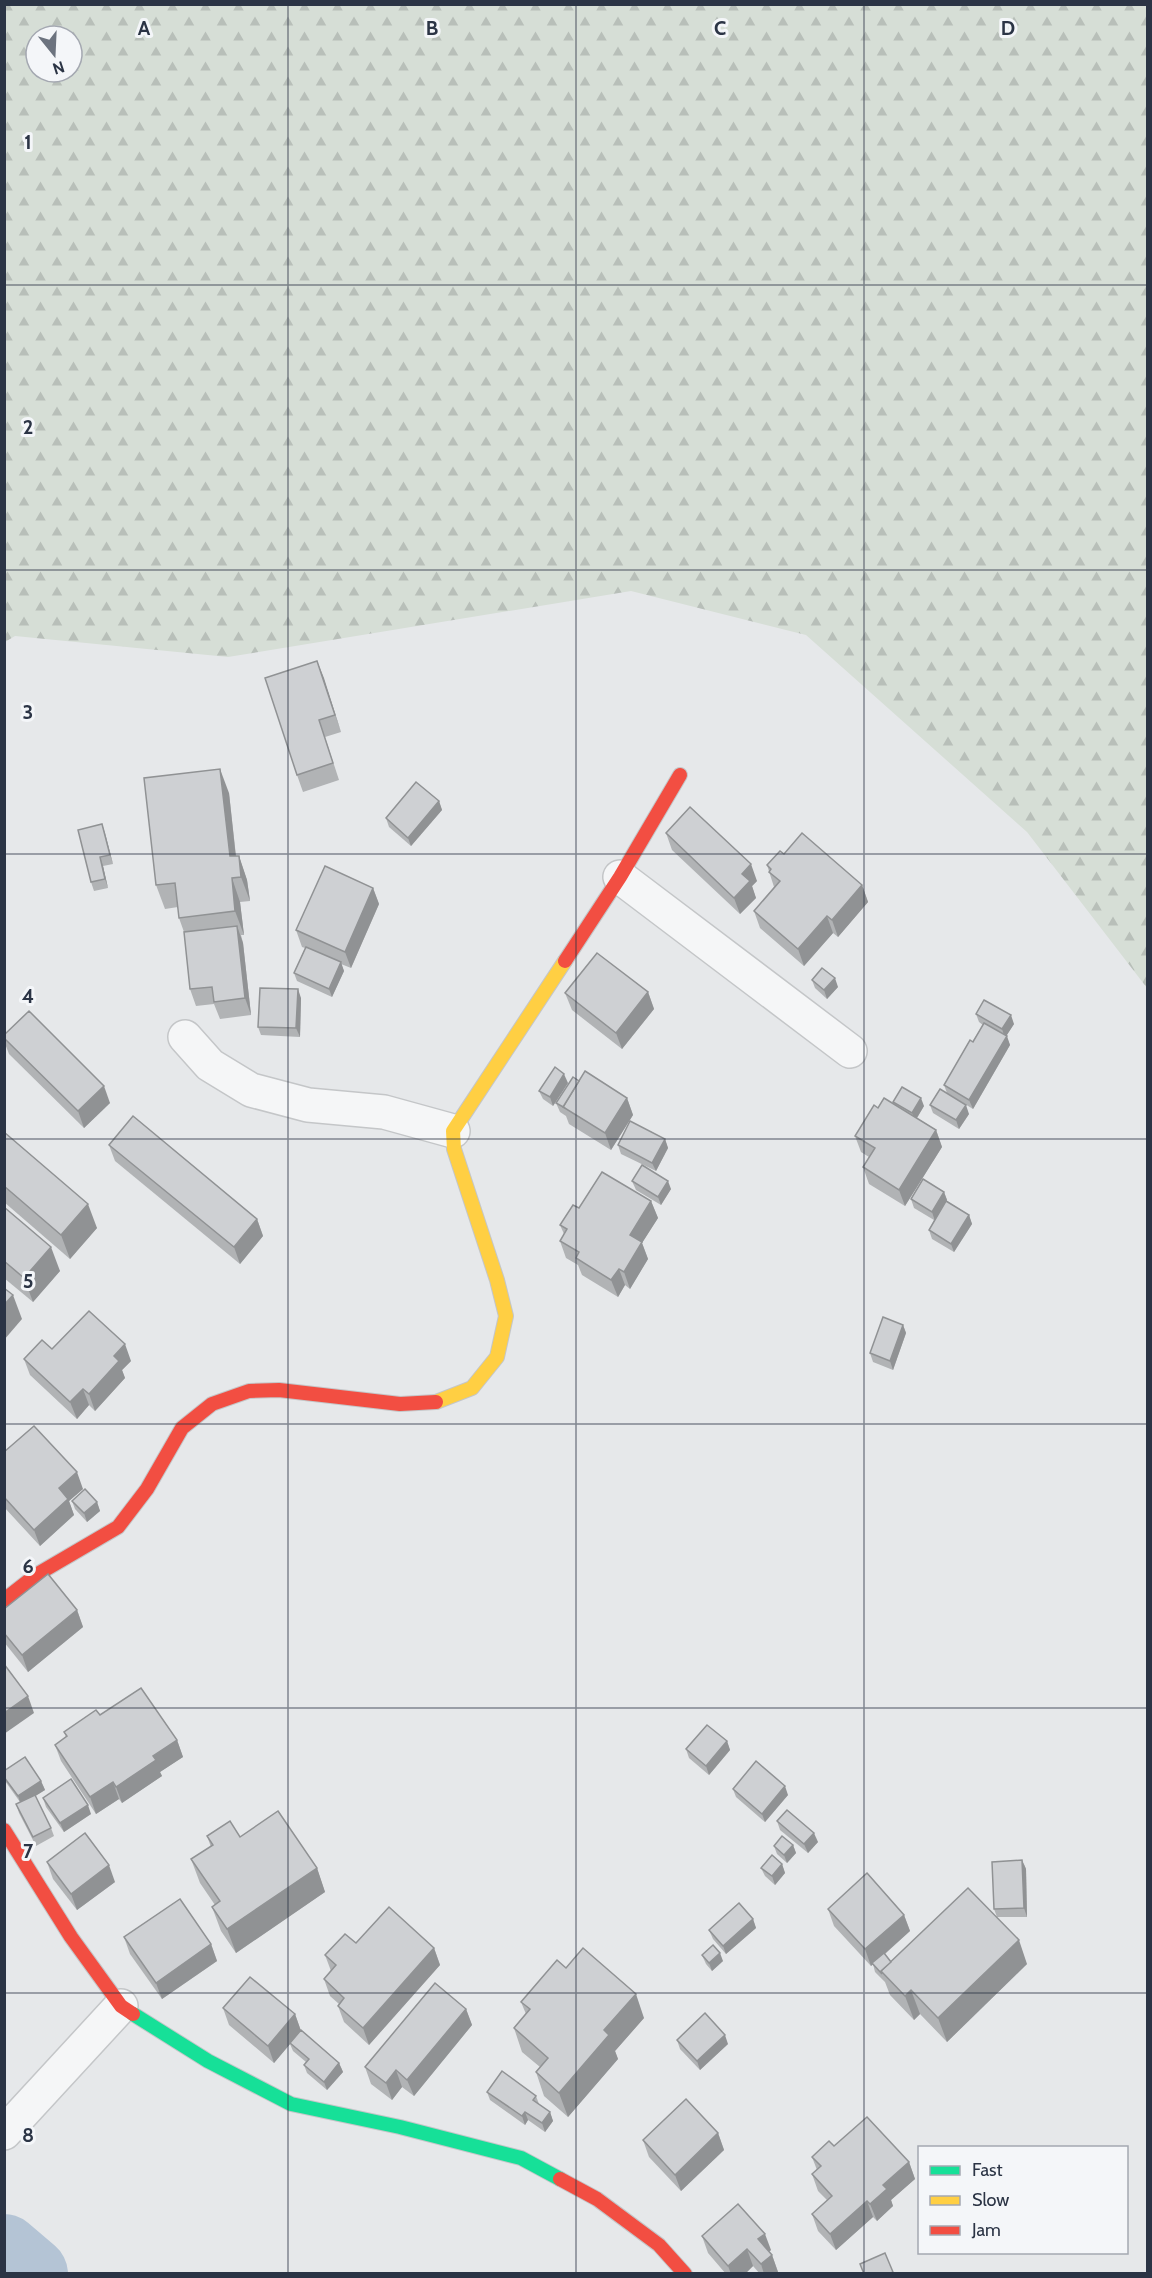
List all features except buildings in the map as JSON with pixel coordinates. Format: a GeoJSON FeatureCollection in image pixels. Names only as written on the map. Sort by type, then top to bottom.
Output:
{"type":"FeatureCollection","features":[{"type":"Feature","properties":{"kind":"street"},"geometry":{"type":"LineString","coordinates":[[4,1600],[36,1575],[118,1527],[147,1490],[182,1428],[212,1404],[249,1391],[279,1390],[400,1404],[435,1403],[472,1388],[497,1357],[506,1316],[497,1280],[454,1149],[453,1131],[620,877],[680,775]]}},
{"type":"Feature","properties":{"kind":"street"},"geometry":{"type":"LineString","coordinates":[[620,877],[850,1051]]}},
{"type":"Feature","properties":{"kind":"street"},"geometry":{"type":"LineString","coordinates":[[185,1037],[210,1065],[251,1090],[308,1105],[384,1112],[453,1131]]}},
{"type":"Feature","properties":{"kind":"street"},"geometry":{"type":"LineString","coordinates":[[4,1830],[71,1937],[121,2006],[208,2061],[291,2104],[400,2127],[520,2158],[597,2199],[659,2245],[685,2274]]}},
{"type":"Feature","properties":{"kind":"street"},"geometry":{"type":"LineString","coordinates":[[4,2133],[121,2006]]}},
{"type":"Feature","properties":{"kind":"green space"},"geometry":{"type":"Polygon","coordinates":[[[5,4],[1147,5],[1147,988],[1027,832],[806,635],[631,591],[228,657],[15,636],[5,642],[5,4]]]}},
{"type":"Feature","properties":{"kind":"waterway"},"geometry":{"type":"LineString","coordinates":[[4,2251],[31,2274]]}},
{"type":"Feature","properties":{"kind":"traffic: fast"},"geometry":{"type":"LineString","coordinates":[[133,2014],[208,2061],[291,2104],[400,2127],[521,2158],[560,2179]]}},
{"type":"Feature","properties":{"kind":"traffic: slow"},"geometry":{"type":"LineString","coordinates":[[436,1402],[472,1388],[497,1357],[506,1316],[497,1280],[454,1149],[453,1131],[565,961]]}},
{"type":"Feature","properties":{"kind":"traffic: jam"},"geometry":{"type":"LineString","coordinates":[[565,961],[620,877],[680,775]]}},
{"type":"Feature","properties":{"kind":"traffic: jam"},"geometry":{"type":"LineString","coordinates":[[4,1600],[36,1575],[118,1527],[147,1489],[182,1428],[212,1404],[249,1391],[279,1390],[400,1404],[436,1402]]}},
{"type":"Feature","properties":{"kind":"traffic: jam"},"geometry":{"type":"LineString","coordinates":[[4,1830],[71,1937],[121,2006],[133,2014]]}},
{"type":"Feature","properties":{"kind":"traffic: jam"},"geometry":{"type":"LineString","coordinates":[[560,2179],[597,2199],[659,2245],[685,2274]]}}]}
